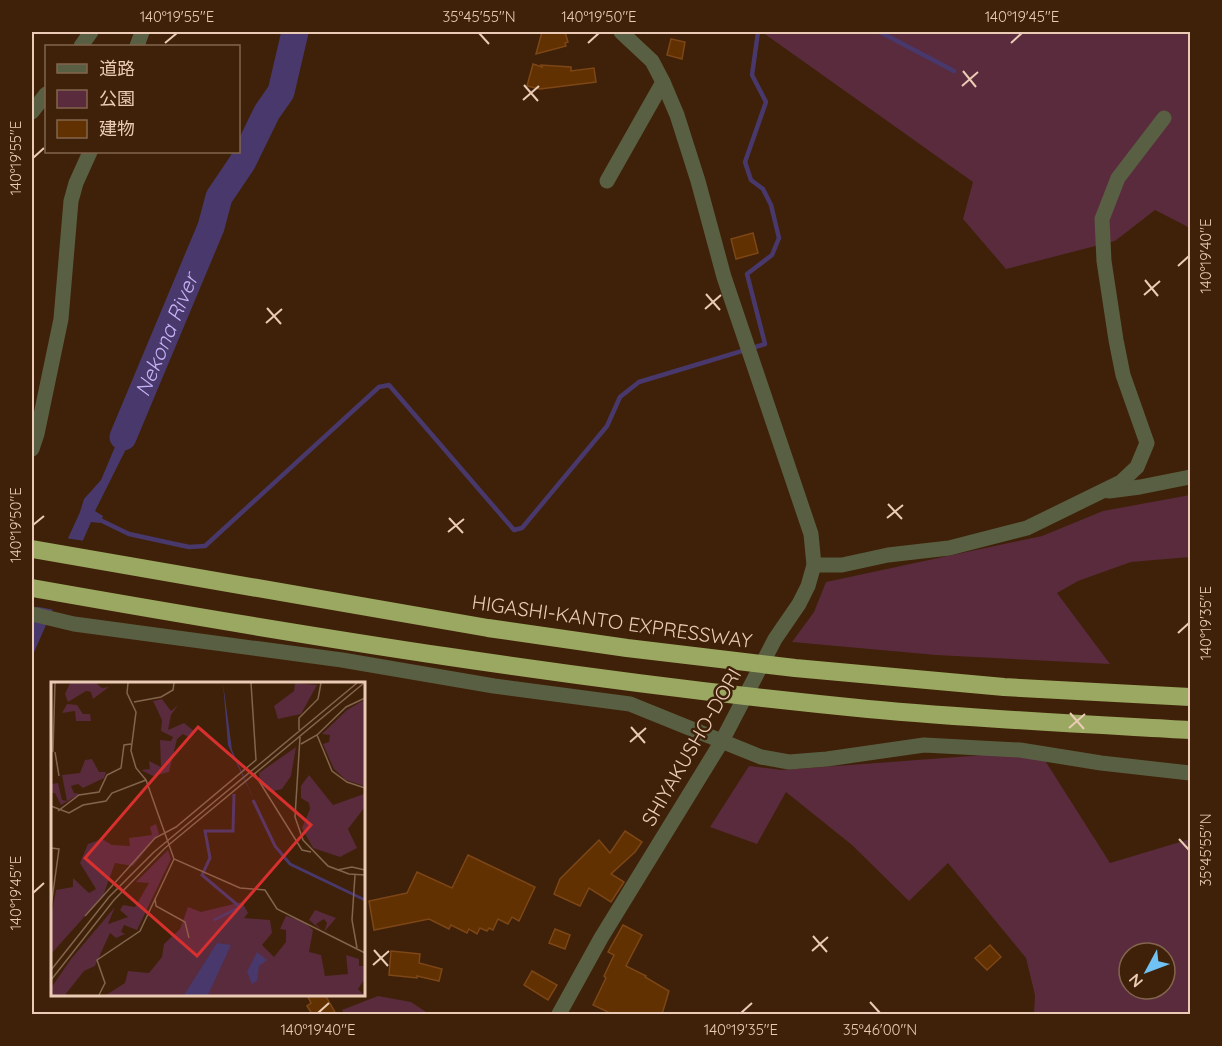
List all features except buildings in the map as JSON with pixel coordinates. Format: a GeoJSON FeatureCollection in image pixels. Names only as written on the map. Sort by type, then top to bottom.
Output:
{"type":"FeatureCollection","features":[{"type":"Feature","properties":{"kind":"highway","name":"HIGASHI-KANTO EXPRESSWAY"},"geometry":{"type":"LineString","coordinates":[[32,549],[488,628],[627,648],[795,668],[1004,687],[1191,698]]}},
{"type":"Feature","properties":{"kind":"highway"},"geometry":{"type":"LineString","coordinates":[[32,588],[471,660],[617,681],[782,700],[993,720],[1191,730]]}},
{"type":"Feature","properties":{"kind":"street"},"geometry":{"type":"LineString","coordinates":[[82,45],[91,32]]}},
{"type":"Feature","properties":{"kind":"street","name":"SHIYAKUSHO-DORI"},"geometry":{"type":"LineString","coordinates":[[559,1014],[602,938],[722,741],[775,639],[799,604],[808,586],[814,565],[811,534],[724,277],[676,115],[652,61],[621,32]]}},
{"type":"Feature","properties":{"kind":"street"},"geometry":{"type":"LineString","coordinates":[[607,181],[663,82]]}},
{"type":"Feature","properties":{"kind":"street"},"geometry":{"type":"LineString","coordinates":[[32,112],[45,95]]}},
{"type":"Feature","properties":{"kind":"street"},"geometry":{"type":"LineString","coordinates":[[814,565],[842,565],[888,555],[949,548],[1028,528],[1057,512],[1106,491],[1121,482],[1137,467],[1147,443],[1123,375],[1104,261],[1102,219],[1118,178],[1164,118]]}},
{"type":"Feature","properties":{"kind":"street"},"geometry":{"type":"LineString","coordinates":[[32,449],[61,319],[71,201],[76,183],[90,153]]}},
{"type":"Feature","properties":{"kind":"street"},"geometry":{"type":"LineString","coordinates":[[1106,491],[1191,477]]}},
{"type":"Feature","properties":{"kind":"street"},"geometry":{"type":"LineString","coordinates":[[32,614],[66,622],[342,660],[494,686],[630,704],[761,757],[789,762],[828,759],[924,745],[1020,750],[1101,763],[1191,773]]}},
{"type":"Feature","properties":{"kind":"green space"},"geometry":{"type":"Polygon","coordinates":[[[762,32],[1190,32],[1190,228],[1155,210],[1115,241],[1006,269],[963,219],[973,182],[762,32]]]}},
{"type":"Feature","properties":{"kind":"green space"},"geometry":{"type":"Polygon","coordinates":[[[1190,495],[1190,557],[1131,562],[1078,581],[1057,593],[1110,664],[936,655],[792,642],[814,612],[826,582],[1042,536],[1103,511],[1190,495]]]}},
{"type":"Feature","properties":{"kind":"green space"},"geometry":{"type":"Polygon","coordinates":[[[1039,751],[1110,863],[1190,839],[1190,1014],[1034,1014],[1035,995],[1026,958],[948,863],[909,901],[852,845],[786,792],[757,844],[710,827],[749,766],[782,770],[1039,751]]]}},
{"type":"Feature","properties":{"kind":"green space"},"geometry":{"type":"Polygon","coordinates":[[[378,996],[411,1002],[429,1014],[344,1014],[342,1010],[378,996]]]}},
{"type":"Feature","properties":{"kind":"shaded area"},"geometry":{"type":"Polygon","coordinates":[[[136,397],[139,416],[129,443],[95,511],[103,516],[100,523],[91,522],[32,657],[32,617],[84,499],[101,480],[136,397]]]}},
{"type":"Feature","properties":{"kind":"pier"},"geometry":{"type":"Polygon","coordinates":[[[65,538],[85,541],[55,610],[33,606],[65,538]]]}},
{"type":"Feature","properties":{"kind":"waterway","name":"Nekona River"},"geometry":{"type":"LineString","coordinates":[[123,437],[211,227],[219,197],[242,163],[267,112],[281,92],[295,32]]}},
{"type":"Feature","properties":{"kind":"waterway"},"geometry":{"type":"LineString","coordinates":[[96,518],[129,534],[189,547],[205,546],[379,387],[389,385],[514,530],[522,528],[607,426],[620,397],[639,382],[765,344],[747,274],[772,255],[779,238],[771,205],[763,189],[751,180],[745,162],[766,102],[752,75],[758,32]]}},
{"type":"Feature","properties":{"kind":"waterway"},"geometry":{"type":"LineString","coordinates":[[880,32],[954,71]]}}]}
